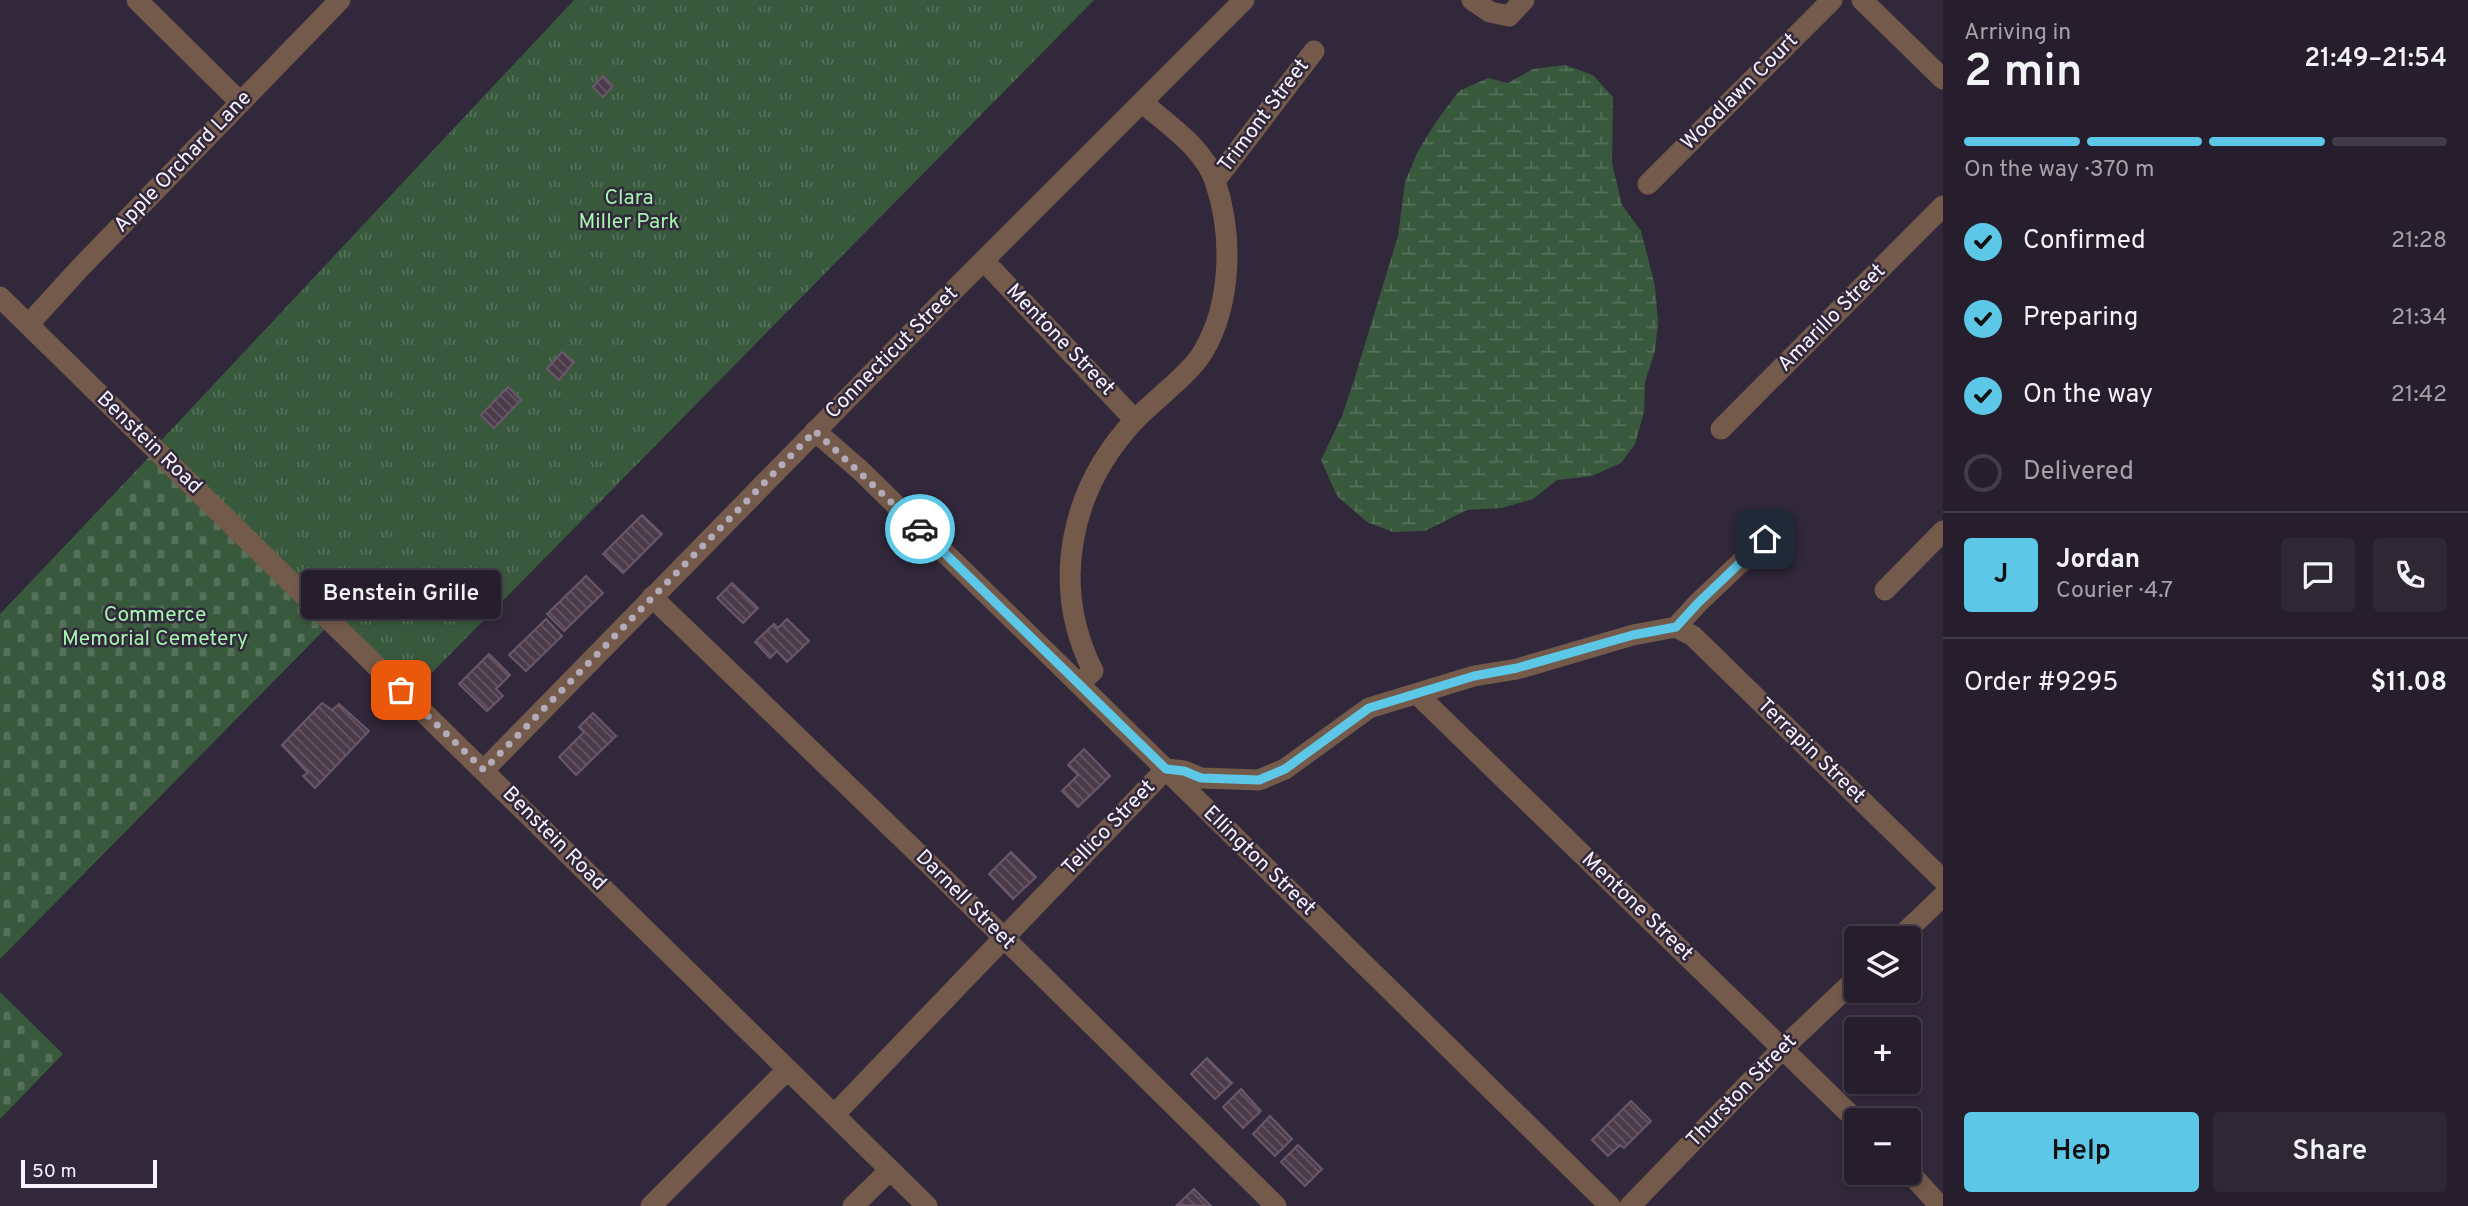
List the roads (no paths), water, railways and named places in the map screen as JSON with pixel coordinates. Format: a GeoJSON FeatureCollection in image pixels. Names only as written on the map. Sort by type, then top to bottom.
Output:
{"type":"FeatureCollection","features":[{"type":"Feature","properties":{"kind":"street"},"geometry":{"type":"LineString","coordinates":[[137,0],[240,102]]}},
{"type":"Feature","properties":{"kind":"street","name":"Apple Orchard Lane"},"geometry":{"type":"LineString","coordinates":[[28,325],[340,0]]}},
{"type":"Feature","properties":{"kind":"street","name":"Connecticut Street"},"geometry":{"type":"LineString","coordinates":[[484,770],[815,431],[1244,0]]}},
{"type":"Feature","properties":{"kind":"street"},"geometry":{"type":"LineString","coordinates":[[1472,0],[1490,12],[1509,16],[1524,0]]}},
{"type":"Feature","properties":{"kind":"street","name":"Woodlawn Court"},"geometry":{"type":"LineString","coordinates":[[1648,184],[1832,0]]}},
{"type":"Feature","properties":{"kind":"street"},"geometry":{"type":"LineString","coordinates":[[1862,0],[1943,79]]}},
{"type":"Feature","properties":{"kind":"street","name":"Trimont Street"},"geometry":{"type":"LineString","coordinates":[[1215,181],[1314,51]]}},
{"type":"Feature","properties":{"kind":"street","name":"Trimont Street"},"geometry":{"type":"LineString","coordinates":[[1079,684],[1093,671],[1084,653],[1070,597],[1071,546],[1081,505],[1108,453],[1135,420],[1202,355],[1217,325],[1224,287],[1227,239],[1222,200],[1211,168],[1194,148],[1143,103]]}},
{"type":"Feature","properties":{"kind":"street","name":"Amarillo Street"},"geometry":{"type":"LineString","coordinates":[[1721,429],[1943,206]]}},
{"type":"Feature","properties":{"kind":"street","name":"Mentone Street"},"geometry":{"type":"LineString","coordinates":[[984,261],[1135,420]]}},
{"type":"Feature","properties":{"kind":"street","name":"Benstein Road"},"geometry":{"type":"LineString","coordinates":[[0,297],[927,1206]]}},
{"type":"Feature","properties":{"kind":"street","name":"Ellington Street"},"geometry":{"type":"LineString","coordinates":[[815,431],[860,470],[1610,1206]]}},
{"type":"Feature","properties":{"kind":"street"},"geometry":{"type":"LineString","coordinates":[[1676,627],[1782,523]]}},
{"type":"Feature","properties":{"kind":"street"},"geometry":{"type":"LineString","coordinates":[[1885,590],[1943,531]]}},
{"type":"Feature","properties":{"kind":"street","name":"Darnell Street"},"geometry":{"type":"LineString","coordinates":[[652,597],[1276,1206]]}},
{"type":"Feature","properties":{"kind":"street","name":"Tellico Street"},"geometry":{"type":"LineString","coordinates":[[834,1115],[1166,769],[1184,771],[1201,778],[1259,780],[1293,764],[1369,708],[1474,676],[1517,668],[1633,635],[1676,627]]}},
{"type":"Feature","properties":{"kind":"street","name":"Terrapin Street"},"geometry":{"type":"LineString","coordinates":[[1676,627],[1693,636],[1943,880]]}},
{"type":"Feature","properties":{"kind":"street","name":"Mentone Street"},"geometry":{"type":"LineString","coordinates":[[1417,694],[1844,1108]]}},
{"type":"Feature","properties":{"kind":"street"},"geometry":{"type":"LineString","coordinates":[[1912,926],[1943,896]]}},
{"type":"Feature","properties":{"kind":"street","name":"Thurston Street"},"geometry":{"type":"LineString","coordinates":[[1630,1206],[1783,1048],[1844,990]]}},
{"type":"Feature","properties":{"kind":"street"},"geometry":{"type":"LineString","coordinates":[[652,1206],[787,1070]]}},
{"type":"Feature","properties":{"kind":"street"},"geometry":{"type":"LineString","coordinates":[[853,1206],[890,1170]]}},
{"type":"Feature","properties":{"kind":"street"},"geometry":{"type":"LineString","coordinates":[[1921,1185],[1940,1206]]}},
{"type":"Feature","properties":{"kind":"place","name":"Benstein Grille"},"geometry":{"type":"Point","coordinates":[401,690]}},
{"type":"Feature","properties":{"kind":"park label","name":"Clara Miller Park"},"geometry":{"type":"Point","coordinates":[629,210]}},
{"type":"Feature","properties":{"kind":"park label","name":"Commerce Memorial Cemetery"},"geometry":{"type":"Point","coordinates":[155,627]}}]}
